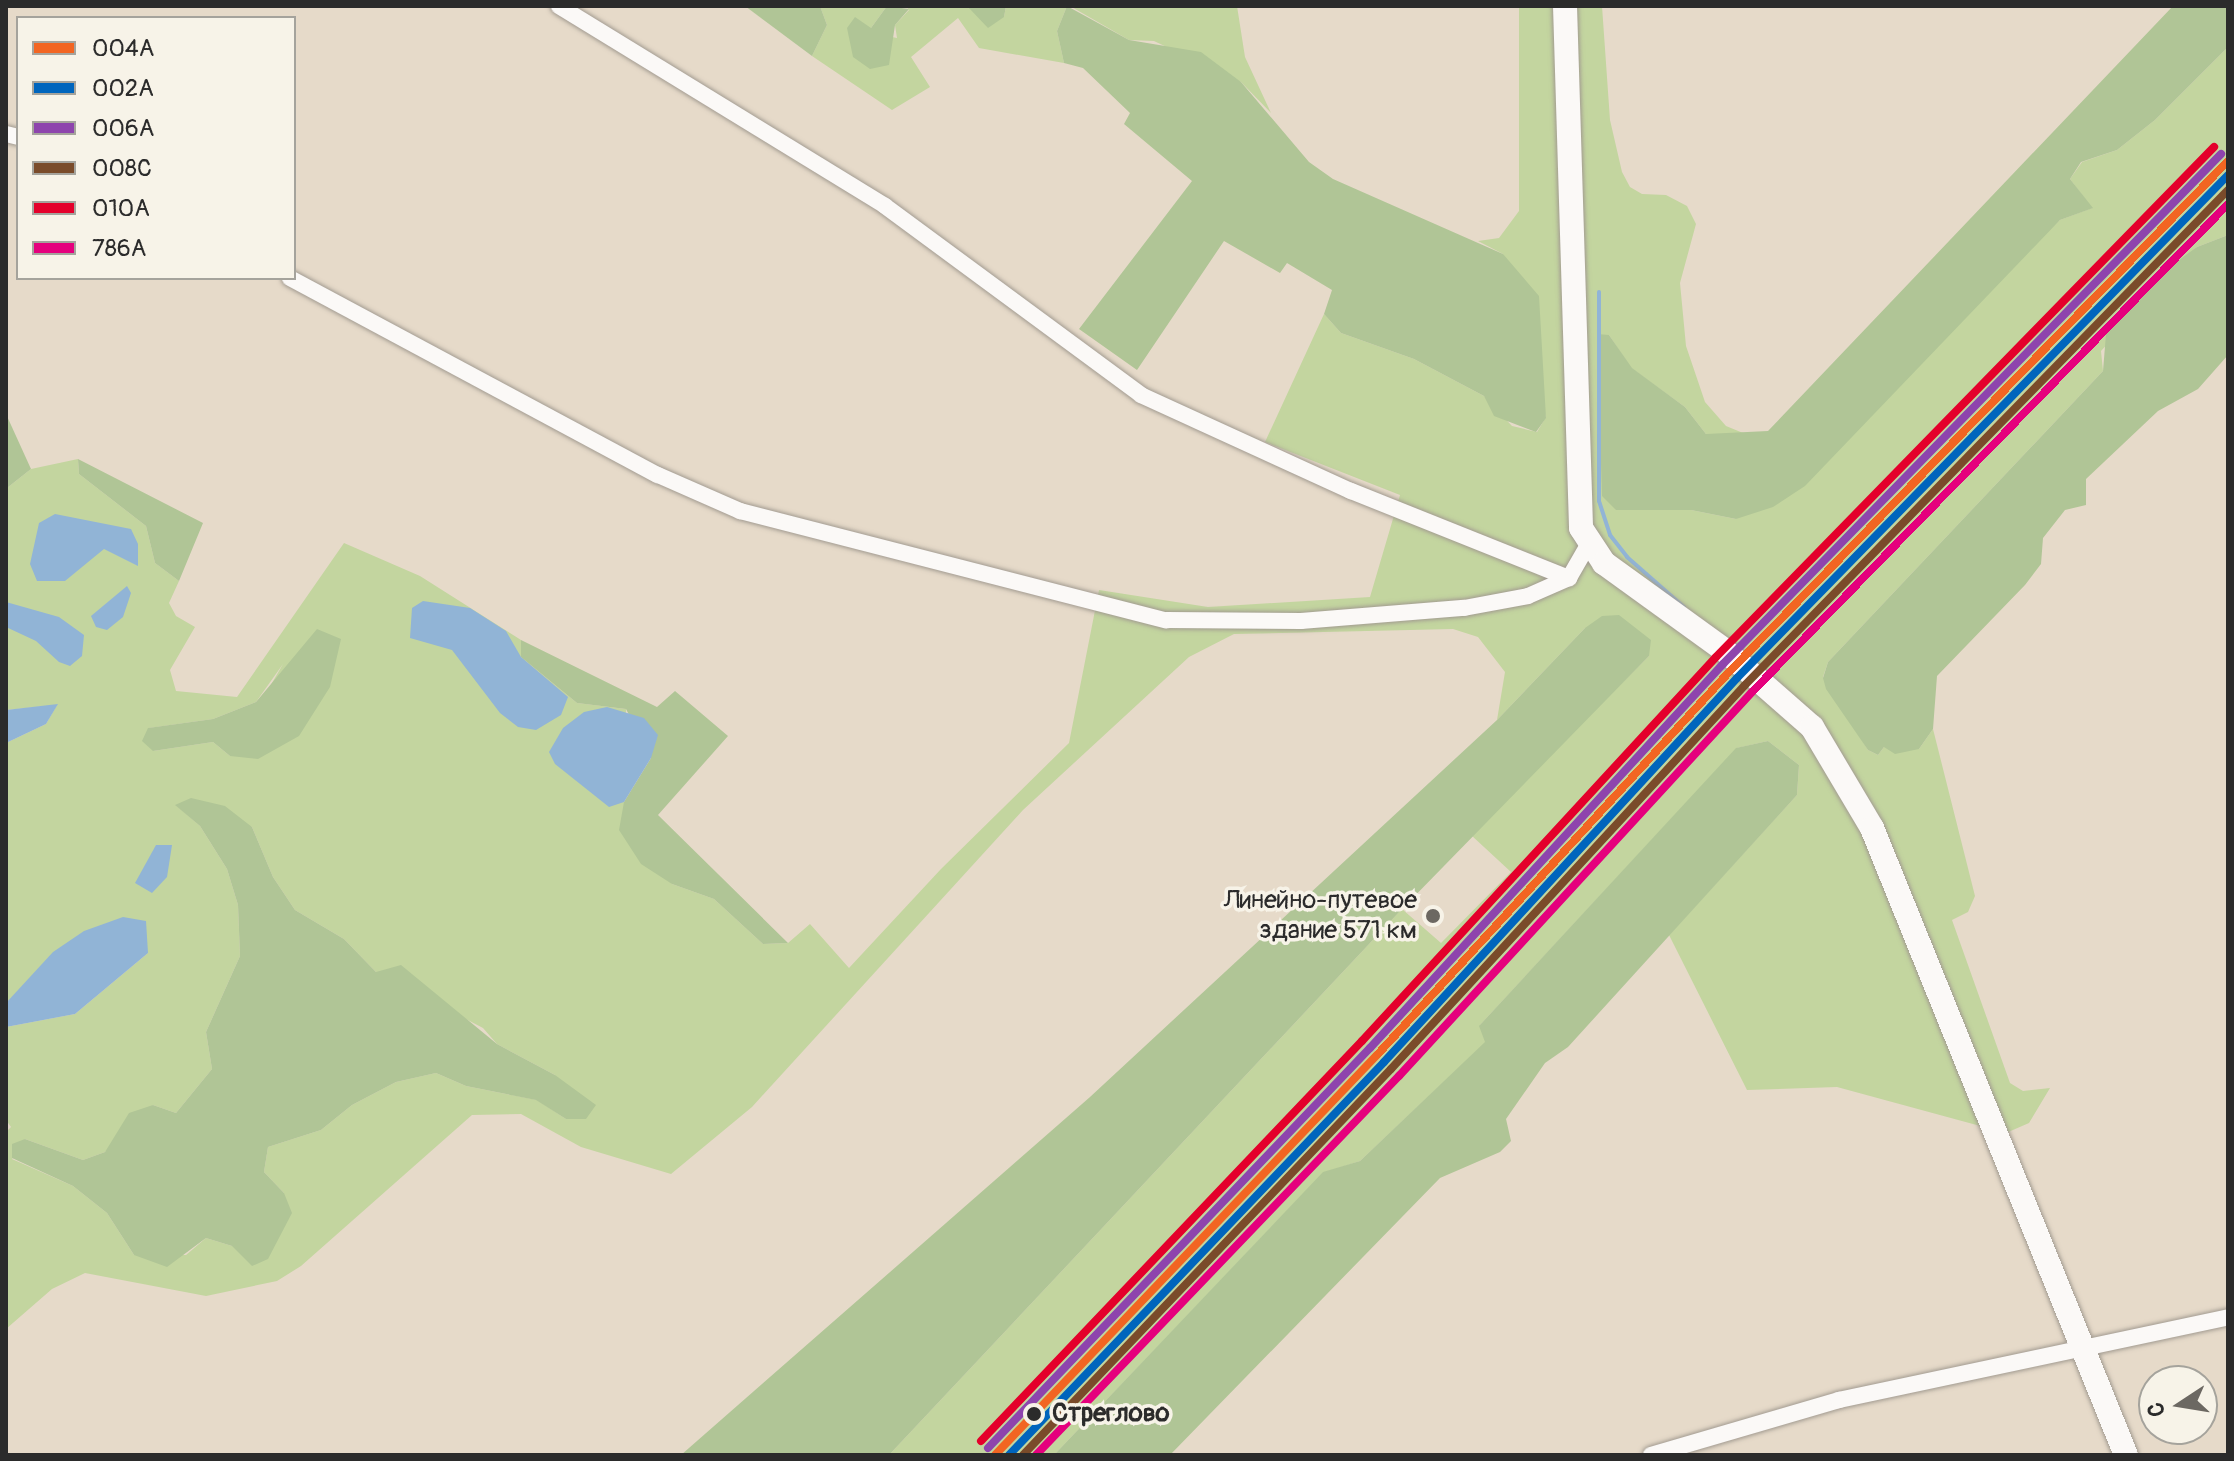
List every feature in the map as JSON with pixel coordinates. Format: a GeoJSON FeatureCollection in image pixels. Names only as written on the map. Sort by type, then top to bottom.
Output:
{"type":"FeatureCollection","features":[{"type":"Feature","properties":{"kind":"street"},"geometry":{"type":"LineString","coordinates":[[559,6],[885,206],[1141,395],[1351,491],[1569,578]]}},
{"type":"Feature","properties":{"kind":"street"},"geometry":{"type":"LineString","coordinates":[[1565,6],[1576,497],[1588,545],[1604,563],[1724,650],[1812,727],[1872,828],[2126,1455]]}},
{"type":"Feature","properties":{"kind":"street"},"geometry":{"type":"LineString","coordinates":[[294,280],[658,475],[740,511],[1166,620],[1301,621],[1464,608],[1528,596],[1569,578],[1588,545]]}},
{"type":"Feature","properties":{"kind":"street"},"geometry":{"type":"LineString","coordinates":[[1651,1455],[1839,1400],[2082,1344],[2228,1317]]}},
{"type":"Feature","properties":{"kind":"green space"},"geometry":{"type":"Polygon","coordinates":[[[745,6],[820,6],[827,25],[812,56],[745,6]]]}},
{"type":"Feature","properties":{"kind":"green space"},"geometry":{"type":"Polygon","coordinates":[[[820,6],[887,6],[871,28],[847,28],[897,38],[895,25],[909,10],[906,6],[969,6],[1004,17],[1006,6],[1067,6],[1057,31],[1064,63],[979,48],[958,18],[911,57],[930,87],[892,110],[812,56],[827,25],[820,6]]]}},
{"type":"Feature","properties":{"kind":"green space"},"geometry":{"type":"Polygon","coordinates":[[[887,6],[909,9],[895,25],[889,65],[870,69],[853,57],[847,28],[855,17],[871,28],[887,6]]]}},
{"type":"Feature","properties":{"kind":"green space"},"geometry":{"type":"Polygon","coordinates":[[[1006,6],[1004,17],[988,28],[968,7],[1006,6]]]}},
{"type":"Feature","properties":{"kind":"green space"},"geometry":{"type":"Polygon","coordinates":[[[1067,6],[1129,40],[1201,52],[1241,82],[1309,162],[1333,179],[1503,254],[1539,296],[1546,418],[1536,432],[1494,416],[1484,396],[1414,359],[1341,333],[1324,314],[1332,290],[1287,263],[1280,273],[1224,241],[1137,370],[1079,329],[1192,181],[1124,124],[1130,113],[1083,68],[1064,63],[1057,31],[1067,6]]]}},
{"type":"Feature","properties":{"kind":"green space"},"geometry":{"type":"Polygon","coordinates":[[[1070,6],[1237,6],[1245,57],[1271,113],[1241,82],[1154,41],[1129,40],[1070,6]]]}},
{"type":"Feature","properties":{"kind":"green space"},"geometry":{"type":"Polygon","coordinates":[[[1519,6],[1602,6],[1610,120],[1622,172],[1630,187],[1642,194],[1666,195],[1687,206],[1696,224],[1680,283],[1686,346],[1705,402],[1726,426],[1748,435],[1706,434],[1685,407],[1631,368],[1609,335],[1616,510],[1691,510],[1736,519],[2060,220],[2092,208],[2070,179],[2082,162],[2117,150],[2155,120],[2228,47],[2228,235],[2197,247],[2101,351],[2103,371],[1828,662],[1823,677],[1868,750],[1878,755],[1884,747],[1919,749],[1933,729],[1975,896],[1968,912],[1952,920],[2010,1083],[2023,1091],[2050,1088],[2029,1123],[2006,1133],[1837,1087],[1747,1090],[1669,935],[1797,795],[1799,765],[1768,741],[1737,748],[1480,1025],[1486,1042],[1360,1161],[1323,1173],[1054,1455],[889,1455],[1402,909],[1441,943],[1511,872],[1471,835],[1649,656],[1585,628],[1497,720],[1505,672],[1478,637],[1453,629],[1234,634],[1189,657],[1023,810],[752,1107],[671,1174],[581,1147],[521,1114],[472,1115],[301,1266],[277,1281],[206,1296],[85,1273],[52,1289],[6,1329],[6,1132],[11,1127],[6,1120],[6,1027],[75,1014],[148,953],[25,986],[6,1003],[6,743],[46,724],[57,705],[6,710],[7,488],[31,469],[78,459],[79,474],[146,526],[155,563],[179,581],[169,603],[176,616],[195,627],[170,670],[176,691],[237,697],[344,543],[420,576],[521,640],[521,657],[577,703],[626,709],[624,802],[672,884],[714,899],[763,944],[788,943],[810,924],[849,968],[941,869],[1069,743],[1099,590],[1208,607],[1370,597],[1400,495],[1265,442],[1324,314],[1341,333],[1414,359],[1484,396],[1512,426],[1537,432],[1546,417],[1503,254],[1478,241],[1499,238],[1519,211],[1519,6]],[[283,664],[256,702],[213,719],[149,728],[153,751],[213,742],[230,756],[283,664]],[[176,805],[200,826],[227,869],[238,905],[240,956],[206,1032],[212,1069],[176,1113],[153,1105],[105,1152],[83,1160],[25,1139],[12,1159],[73,1186],[107,1213],[134,1255],[186,1255],[206,1238],[232,1246],[284,1193],[264,1172],[268,1147],[321,1130],[352,1105],[396,1082],[436,1073],[466,1086],[537,1100],[566,1119],[555,1075],[497,1044],[483,1028],[376,972],[344,939],[295,910],[273,877],[252,827],[176,805]]]}},
{"type":"Feature","properties":{"kind":"green space"},"geometry":{"type":"Polygon","coordinates":[[[2173,6],[2228,6],[2228,47],[2155,120],[2117,150],[2081,162],[2070,179],[2093,208],[2060,220],[1805,486],[1773,507],[1736,519],[1691,510],[1616,510],[1602,496],[1597,334],[1609,335],[1632,368],[1685,407],[1706,434],[1768,431],[2173,6]]]}},
{"type":"Feature","properties":{"kind":"green space"},"geometry":{"type":"Polygon","coordinates":[[[2228,235],[2228,355],[2198,389],[2158,411],[2086,479],[2086,505],[2065,510],[2043,538],[2041,564],[2025,585],[1937,676],[1933,729],[1919,749],[1895,754],[1884,747],[1878,755],[1868,750],[1826,689],[1823,678],[1828,662],[2103,371],[2106,334],[2172,265],[2197,247],[2228,235]]]}},
{"type":"Feature","properties":{"kind":"green space"},"geometry":{"type":"Polygon","coordinates":[[[6,414],[31,469],[7,488],[6,471],[6,414]]]}},
{"type":"Feature","properties":{"kind":"green space"},"geometry":{"type":"Polygon","coordinates":[[[78,459],[203,523],[179,581],[155,563],[146,526],[79,474],[78,459]]]}},
{"type":"Feature","properties":{"kind":"green space"},"geometry":{"type":"Polygon","coordinates":[[[1619,615],[1651,640],[1649,656],[1402,909],[889,1455],[681,1455],[1090,1097],[1497,720],[1585,628],[1602,616],[1619,615]]]}},
{"type":"Feature","properties":{"kind":"green space"},"geometry":{"type":"Polygon","coordinates":[[[317,629],[341,639],[330,687],[299,736],[258,759],[230,756],[213,742],[153,751],[142,741],[148,728],[213,719],[256,702],[317,629]]]}},
{"type":"Feature","properties":{"kind":"green space"},"geometry":{"type":"Polygon","coordinates":[[[521,640],[657,707],[675,691],[728,736],[658,815],[788,943],[763,944],[714,899],[672,884],[641,864],[619,830],[624,802],[651,758],[626,709],[577,703],[521,657],[521,640]]]}},
{"type":"Feature","properties":{"kind":"green space"},"geometry":{"type":"Polygon","coordinates":[[[1768,741],[1799,765],[1797,795],[1568,1047],[1545,1063],[1506,1119],[1511,1141],[1500,1152],[1440,1178],[1170,1455],[1054,1455],[1323,1172],[1360,1161],[1485,1042],[1479,1026],[1736,748],[1768,741]]]}},
{"type":"Feature","properties":{"kind":"green space"},"geometry":{"type":"Polygon","coordinates":[[[191,798],[225,806],[252,827],[273,877],[295,910],[344,939],[376,972],[401,965],[497,1044],[555,1075],[596,1105],[586,1119],[566,1119],[536,1100],[466,1086],[436,1073],[396,1082],[352,1105],[321,1130],[268,1147],[264,1172],[284,1193],[292,1213],[268,1259],[252,1266],[232,1246],[206,1238],[167,1267],[134,1255],[107,1213],[73,1186],[12,1158],[12,1144],[25,1139],[83,1160],[105,1152],[129,1113],[153,1105],[176,1113],[212,1069],[206,1032],[240,956],[238,905],[227,869],[200,826],[175,805],[191,798]]]}},
{"type":"Feature","properties":{"kind":"water"},"geometry":{"type":"Polygon","coordinates":[[[55,514],[131,529],[138,544],[138,566],[104,549],[65,581],[37,581],[30,564],[39,523],[55,514]]]}},
{"type":"Feature","properties":{"kind":"water"},"geometry":{"type":"Polygon","coordinates":[[[127,586],[131,593],[123,617],[107,630],[96,627],[91,616],[127,586]]]}},
{"type":"Feature","properties":{"kind":"water"},"geometry":{"type":"Polygon","coordinates":[[[423,601],[470,608],[506,631],[521,657],[568,697],[561,715],[536,730],[518,727],[500,713],[452,650],[410,638],[412,608],[423,601]]]}},
{"type":"Feature","properties":{"kind":"water"},"geometry":{"type":"Polygon","coordinates":[[[6,602],[59,617],[84,635],[82,656],[70,666],[59,662],[36,641],[6,627],[6,602]]]}},
{"type":"Feature","properties":{"kind":"water"},"geometry":{"type":"Polygon","coordinates":[[[58,704],[46,724],[6,743],[6,710],[58,704]]]}},
{"type":"Feature","properties":{"kind":"water"},"geometry":{"type":"Polygon","coordinates":[[[607,707],[644,718],[658,735],[651,758],[624,802],[609,807],[555,764],[549,752],[563,728],[584,712],[607,707]]]}},
{"type":"Feature","properties":{"kind":"water"},"geometry":{"type":"Polygon","coordinates":[[[156,845],[172,845],[167,877],[152,893],[135,883],[156,845]]]}},
{"type":"Feature","properties":{"kind":"water"},"geometry":{"type":"Polygon","coordinates":[[[123,917],[146,921],[148,953],[75,1014],[6,1027],[6,1003],[53,952],[84,931],[123,917]]]}},
{"type":"Feature","properties":{"kind":"waterway"},"geometry":{"type":"LineString","coordinates":[[1599,292],[1599,501],[1610,535],[1627,557],[1684,607]]}},
{"type":"Feature","properties":{"kind":"transit line","name":"010А"},"geometry":{"type":"LineString","coordinates":[[981,1441],[1362,1041],[1716,657],[2214,147]]}},
{"type":"Feature","properties":{"kind":"transit line","name":"006А"},"geometry":{"type":"LineString","coordinates":[[988,1448],[1370,1048],[1723,664],[2221,154]]}},
{"type":"Feature","properties":{"kind":"transit line","name":"004А"},"geometry":{"type":"LineString","coordinates":[[995,1455],[1377,1055],[1730,671],[2228,161]]}},
{"type":"Feature","properties":{"kind":"transit line","name":"002А"},"geometry":{"type":"LineString","coordinates":[[1009,1455],[1384,1062],[1737,678],[2228,175]]}},
{"type":"Feature","properties":{"kind":"transit line","name":"008С"},"geometry":{"type":"LineString","coordinates":[[1023,1455],[1391,1069],[1745,685],[2228,190]]}},
{"type":"Feature","properties":{"kind":"transit line","name":"786А"},"geometry":{"type":"LineString","coordinates":[[1036,1455],[1399,1076],[1752,692],[2228,204]]}},
{"type":"Feature","properties":{"kind":"place","name":"Линейно-путевое здание 571 км"},"geometry":{"type":"Point","coordinates":[1433,916]}},
{"type":"Feature","properties":{"kind":"place","name":"Стреглово"},"geometry":{"type":"Point","coordinates":[1034,1414]}}]}
